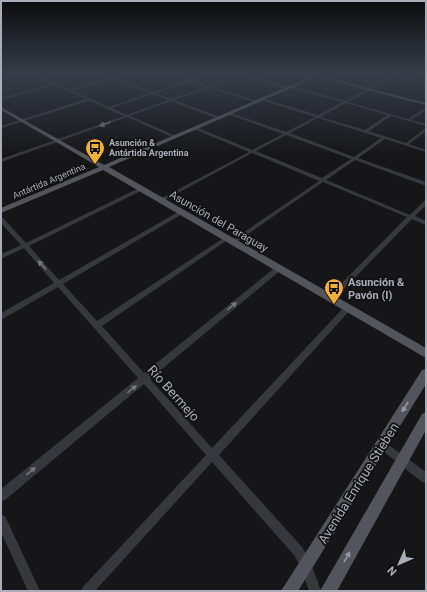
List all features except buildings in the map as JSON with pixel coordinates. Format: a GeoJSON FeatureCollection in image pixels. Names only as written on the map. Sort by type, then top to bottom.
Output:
{"type":"FeatureCollection","features":[{"type":"Feature","properties":{"kind":"main road","name":"Antártida Argentina"},"geometry":{"type":"LineString","coordinates":[[1,211],[259,101]]}},
{"type":"Feature","properties":{"kind":"main road"},"geometry":{"type":"LineString","coordinates":[[412,101],[426,104]]}},
{"type":"Feature","properties":{"kind":"main road","name":"Asunción del Paraguay"},"geometry":{"type":"LineString","coordinates":[[1,108],[59,140],[141,189],[426,353]]}},
{"type":"Feature","properties":{"kind":"main road","name":"Avenida Enrique Stieben"},"geometry":{"type":"LineString","coordinates":[[290,591],[426,374]]}},
{"type":"Feature","properties":{"kind":"main road","name":"Avenida Enrique Stieben"},"geometry":{"type":"LineString","coordinates":[[328,591],[426,418]]}},
{"type":"Feature","properties":{"kind":"street"},"geometry":{"type":"LineString","coordinates":[[1,127],[85,101]]}},
{"type":"Feature","properties":{"kind":"street"},"geometry":{"type":"LineString","coordinates":[[93,101],[175,137]]}},
{"type":"Feature","properties":{"kind":"street"},"geometry":{"type":"LineString","coordinates":[[109,108],[131,101]]}},
{"type":"Feature","properties":{"kind":"street"},"geometry":{"type":"LineString","coordinates":[[1,161],[169,101]]}},
{"type":"Feature","properties":{"kind":"street"},"geometry":{"type":"LineString","coordinates":[[173,101],[218,118]]}},
{"type":"Feature","properties":{"kind":"street"},"geometry":{"type":"LineString","coordinates":[[252,101],[256,102]]}},
{"type":"Feature","properties":{"kind":"street"},"geometry":{"type":"LineString","coordinates":[[267,101],[426,151]]}},
{"type":"Feature","properties":{"kind":"street"},"geometry":{"type":"LineString","coordinates":[[340,101],[426,125]]}},
{"type":"Feature","properties":{"kind":"street"},"geometry":{"type":"LineString","coordinates":[[161,200],[348,101]]}},
{"type":"Feature","properties":{"kind":"street"},"geometry":{"type":"LineString","coordinates":[[408,120],[426,108]]}},
{"type":"Feature","properties":{"kind":"street"},"geometry":{"type":"LineString","coordinates":[[229,114],[426,184]]}},
{"type":"Feature","properties":{"kind":"street"},"geometry":{"type":"LineString","coordinates":[[365,132],[390,115]]}},
{"type":"Feature","properties":{"kind":"street"},"geometry":{"type":"LineString","coordinates":[[195,128],[426,223]]}},
{"type":"Feature","properties":{"kind":"street"},"geometry":{"type":"LineString","coordinates":[[406,145],[426,129]]}},
{"type":"Feature","properties":{"kind":"street"},"geometry":{"type":"LineString","coordinates":[[96,326],[322,180],[384,138]]}},
{"type":"Feature","properties":{"kind":"street"},"geometry":{"type":"LineString","coordinates":[[1,257],[141,189]]}},
{"type":"Feature","properties":{"kind":"street"},"geometry":{"type":"LineString","coordinates":[[331,298],[426,202]]}},
{"type":"Feature","properties":{"kind":"street"},"geometry":{"type":"LineString","coordinates":[[1,317],[182,212]]}},
{"type":"Feature","properties":{"kind":"street","name":"Río Bermejo"},"geometry":{"type":"LineString","coordinates":[[1,219],[298,551],[306,564],[315,591]]}},
{"type":"Feature","properties":{"kind":"street"},"geometry":{"type":"LineString","coordinates":[[1,496],[279,268]]}},
{"type":"Feature","properties":{"kind":"street"},"geometry":{"type":"LineString","coordinates":[[87,591],[348,308]]}},
{"type":"Feature","properties":{"kind":"street"},"geometry":{"type":"LineString","coordinates":[[382,445],[426,478]]}},
{"type":"Feature","properties":{"kind":"street"},"geometry":{"type":"LineString","coordinates":[[1,520],[34,591]]}},
{"type":"Feature","properties":{"kind":"place","name":"Asunción & Antártida Argentina"},"geometry":{"type":"Point","coordinates":[95,165]}},
{"type":"Feature","properties":{"kind":"place","name":"Asunción & Pavón (I)"},"geometry":{"type":"Point","coordinates":[334,305]}}]}
